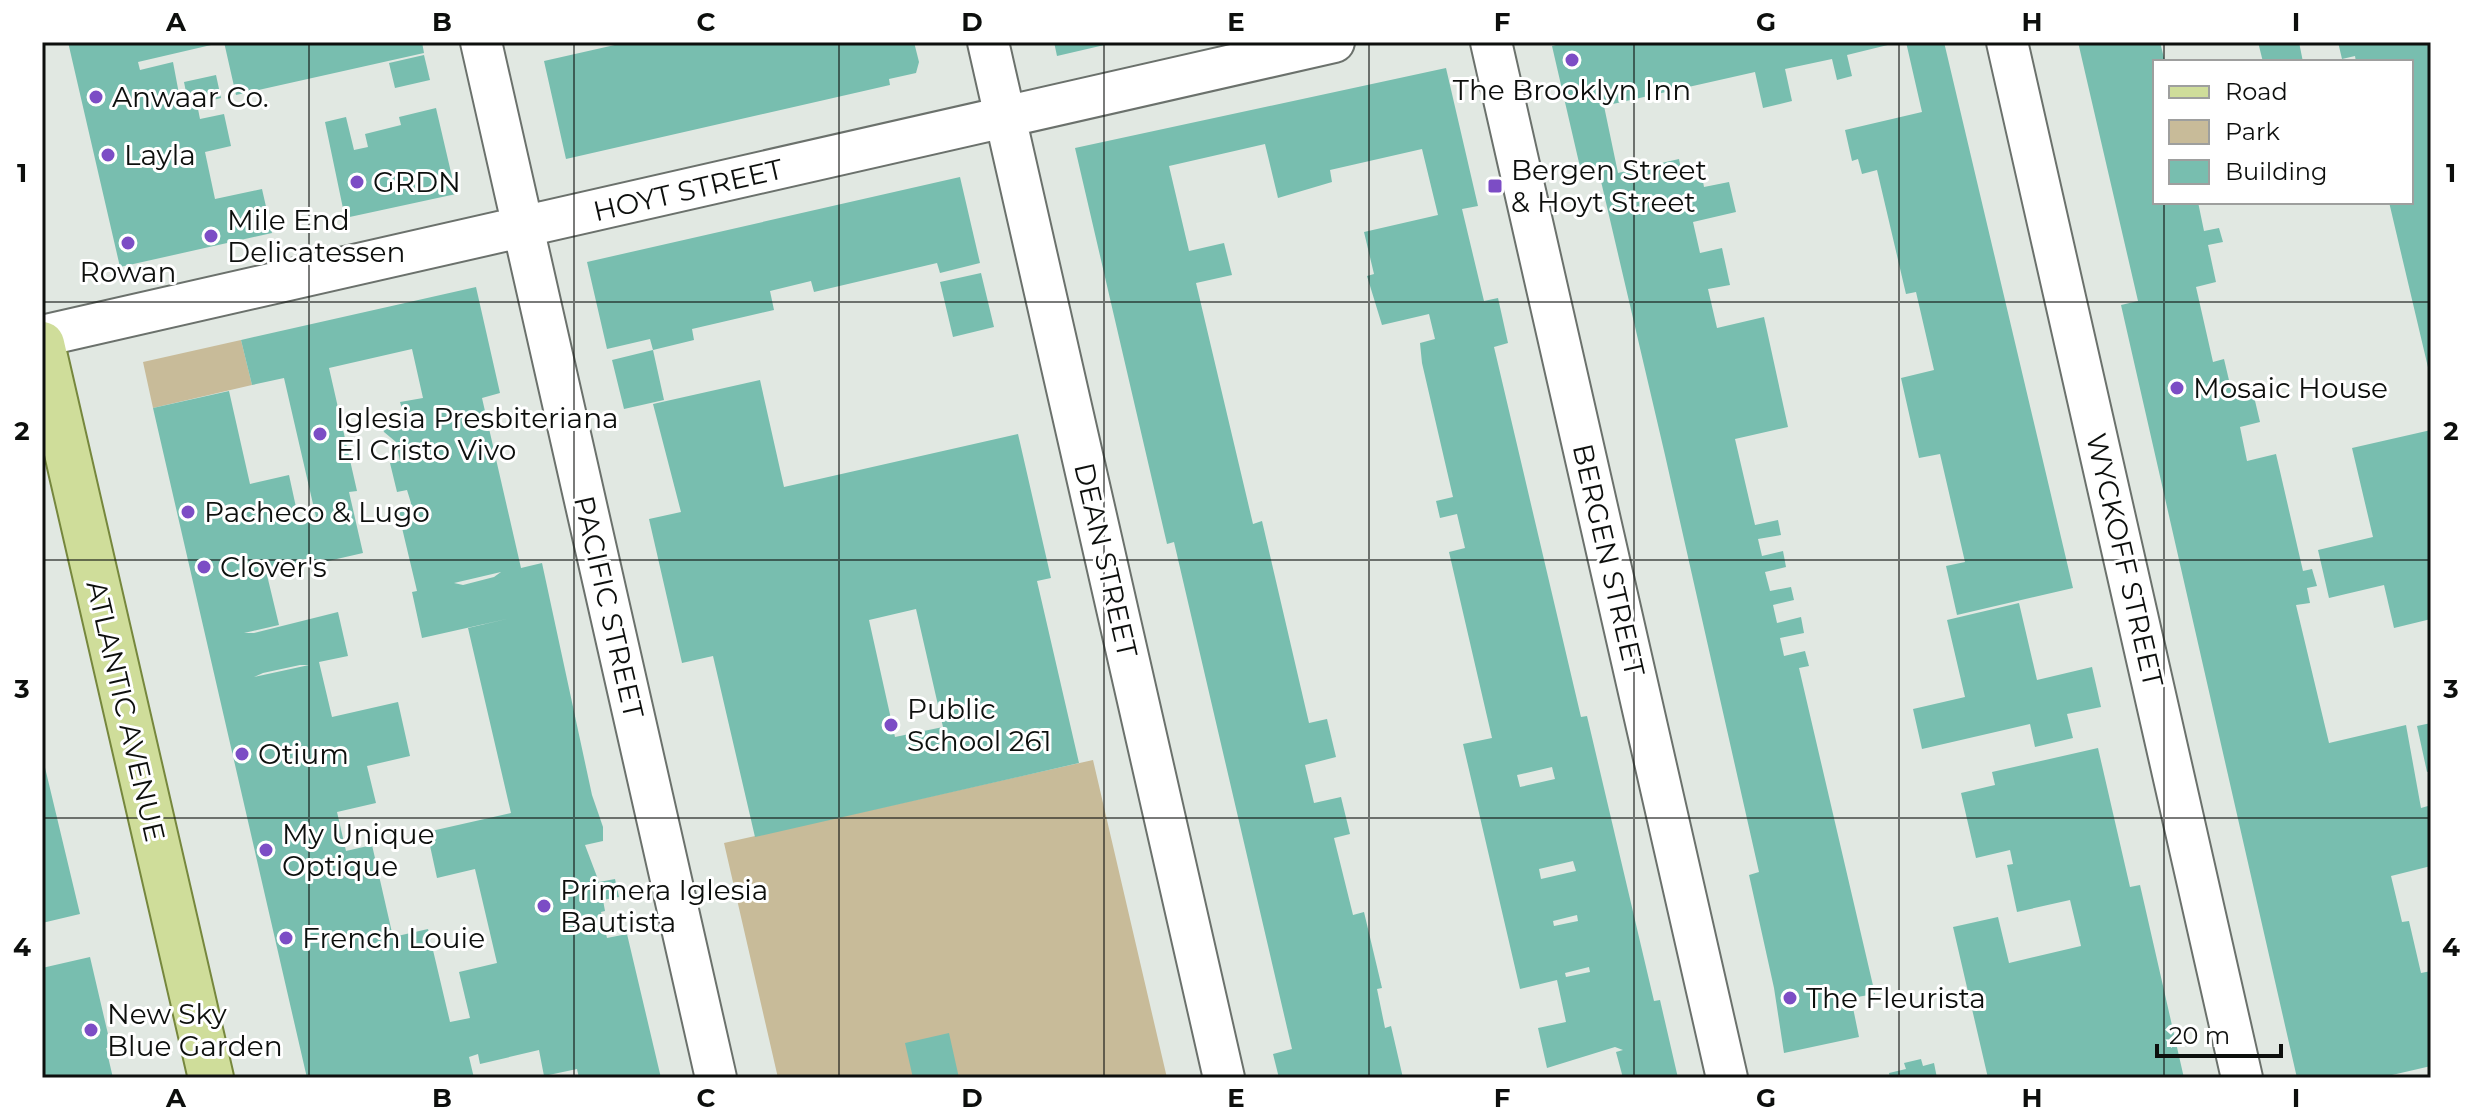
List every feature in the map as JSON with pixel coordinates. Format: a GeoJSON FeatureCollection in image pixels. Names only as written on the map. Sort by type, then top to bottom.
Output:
{"type":"FeatureCollection","features":[{"type":"Feature","properties":{"kind":"main road","name":"ATLANTIC AVENUE"},"geometry":{"type":"LineString","coordinates":[[42,344],[211,1078]]}},
{"type":"Feature","properties":{"kind":"street","name":"PACIFIC STREET"},"geometry":{"type":"LineString","coordinates":[[481,42],[716,1078]]}},
{"type":"Feature","properties":{"kind":"street","name":"DEAN STREET"},"geometry":{"type":"LineString","coordinates":[[988,42],[1224,1078]]}},
{"type":"Feature","properties":{"kind":"street","name":"HOYT STREET"},"geometry":{"type":"LineString","coordinates":[[42,336],[1334,42]]}},
{"type":"Feature","properties":{"kind":"street","name":"BERGEN STREET"},"geometry":{"type":"LineString","coordinates":[[1491,42],[1727,1078]]}},
{"type":"Feature","properties":{"kind":"street","name":"WYCKOFF STREET"},"geometry":{"type":"LineString","coordinates":[[2007,42],[2242,1078]]}},
{"type":"Feature","properties":{"kind":"green space"},"geometry":{"type":"Polygon","coordinates":[[[241,340],[252,385],[153,408],[143,362],[241,340]]]}},
{"type":"Feature","properties":{"kind":"green space"},"geometry":{"type":"Polygon","coordinates":[[[1093,760],[1167,1078],[778,1078],[724,843],[1093,760]]]}},
{"type":"Feature","properties":{"kind":"building"},"geometry":{"type":"Polygon","coordinates":[[[68,42],[224,42],[138,62],[140,70],[173,62],[179,94],[186,92],[184,82],[216,75],[221,98],[197,104],[200,119],[224,114],[231,146],[205,152],[215,199],[262,189],[272,233],[120,267],[68,42]]]}},
{"type":"Feature","properties":{"kind":"building"},"geometry":{"type":"Polygon","coordinates":[[[224,42],[422,42],[424,53],[236,95],[224,42]]]}},
{"type":"Feature","properties":{"kind":"building"},"geometry":{"type":"Polygon","coordinates":[[[628,42],[914,42],[919,62],[916,73],[889,79],[890,85],[566,159],[544,61],[628,42]]]}},
{"type":"Feature","properties":{"kind":"building"},"geometry":{"type":"Polygon","coordinates":[[[1054,42],[1113,42],[1113,43],[1057,56],[1054,42]]]}},
{"type":"Feature","properties":{"kind":"building"},"geometry":{"type":"Polygon","coordinates":[[[1568,42],[1900,42],[1847,55],[1852,76],[1837,80],[1832,59],[1785,69],[1792,101],[1763,108],[1755,72],[1604,106],[1618,173],[1679,159],[1681,169],[1700,165],[1704,187],[1729,182],[1736,212],[1693,222],[1700,253],[1722,248],[1730,285],[1708,289],[1717,328],[1764,317],[1788,427],[1735,439],[1755,525],[1778,520],[1781,535],[1758,539],[1762,556],[1783,551],[1786,567],[1765,572],[1770,591],[1791,587],[1794,600],[1773,605],[1777,623],[1801,617],[1804,633],[1780,638],[1784,656],[1805,651],[1809,666],[1799,668],[1875,994],[1851,998],[1859,1037],[1784,1053],[1774,988],[1749,875],[1759,872],[1665,455],[1600,177],[1583,180],[1552,46],[1568,42]]]}},
{"type":"Feature","properties":{"kind":"building"},"geometry":{"type":"Polygon","coordinates":[[[1906,42],[1944,42],[2073,588],[1957,615],[1946,566],[1965,562],[1940,454],[1919,458],[1901,378],[1934,370],[1916,292],[1906,294],[1877,170],[1862,174],[1858,159],[1852,161],[1845,130],[1922,112],[1906,42]]]}},
{"type":"Feature","properties":{"kind":"building"},"geometry":{"type":"Polygon","coordinates":[[[2078,42],[2160,42],[2164,60],[2153,60],[2153,204],[2198,204],[2204,231],[2219,228],[2223,242],[2208,245],[2216,282],[2196,287],[2213,362],[2224,359],[2232,393],[2252,388],[2260,422],[2240,427],[2247,461],[2276,454],[2303,571],[2312,569],[2317,586],[2307,588],[2310,603],[2296,605],[2329,743],[2406,725],[2421,808],[2428,806],[2431,821],[2431,866],[2391,876],[2402,922],[2409,921],[2421,973],[2431,971],[2431,1066],[2379,1078],[2297,1078],[2121,305],[2138,301],[2078,42]]]}},
{"type":"Feature","properties":{"kind":"building"},"geometry":{"type":"Polygon","coordinates":[[[2258,42],[2299,42],[2303,60],[2262,60],[2258,42]]]}},
{"type":"Feature","properties":{"kind":"building"},"geometry":{"type":"Polygon","coordinates":[[[2338,42],[2431,42],[2431,380],[2389,204],[2413,204],[2413,60],[2356,60],[2355,56],[2342,59],[2338,42]]]}},
{"type":"Feature","properties":{"kind":"building"},"geometry":{"type":"Polygon","coordinates":[[[424,55],[430,80],[395,88],[389,63],[424,55]]]}},
{"type":"Feature","properties":{"kind":"building"},"geometry":{"type":"Polygon","coordinates":[[[1446,68],[1478,206],[1462,209],[1484,301],[1498,298],[1508,343],[1494,347],[1581,717],[1587,716],[1654,1001],[1660,1000],[1678,1078],[1623,1078],[1616,1052],[1623,1050],[1615,1047],[1547,1068],[1538,1028],[1566,1022],[1557,980],[1520,989],[1463,744],[1492,738],[1449,552],[1465,548],[1457,514],[1440,518],[1436,501],[1453,497],[1422,363],[1420,343],[1435,339],[1429,314],[1382,325],[1367,276],[1374,274],[1364,232],[1438,215],[1422,149],[1330,170],[1332,182],[1278,198],[1265,144],[1169,166],[1189,251],[1224,243],[1232,275],[1196,283],[1253,524],[1262,521],[1309,723],[1327,719],[1336,757],[1305,765],[1314,803],[1341,797],[1350,834],[1334,838],[1353,915],[1364,912],[1382,988],[1377,989],[1385,1028],[1391,1026],[1403,1078],[1279,1078],[1273,1054],[1292,1049],[1174,542],[1167,544],[1075,148],[1446,68]],[[1552,767],[1517,775],[1520,787],[1555,779],[1552,767]],[[1573,861],[1539,869],[1541,879],[1576,871],[1573,861]],[[1577,915],[1553,921],[1554,926],[1578,921],[1577,915]],[[1589,967],[1565,973],[1566,977],[1590,972],[1589,967]]]}},
{"type":"Feature","properties":{"kind":"building"},"geometry":{"type":"Polygon","coordinates":[[[436,108],[456,194],[345,218],[325,122],[346,117],[354,150],[368,147],[365,134],[401,125],[399,117],[436,108]]]}},
{"type":"Feature","properties":{"kind":"building"},"geometry":{"type":"Polygon","coordinates":[[[960,177],[980,263],[940,273],[937,263],[814,292],[811,281],[770,291],[774,310],[692,329],[694,340],[653,350],[650,339],[607,349],[587,262],[960,177]]]}},
{"type":"Feature","properties":{"kind":"building"},"geometry":{"type":"Polygon","coordinates":[[[981,273],[994,327],[953,337],[940,282],[981,273]]]}},
{"type":"Feature","properties":{"kind":"building"},"geometry":{"type":"Polygon","coordinates":[[[476,287],[500,393],[482,398],[521,568],[542,563],[592,795],[603,827],[603,841],[585,845],[599,882],[615,879],[619,897],[603,900],[605,911],[601,912],[607,938],[627,934],[661,1078],[579,1078],[577,1069],[544,1076],[539,1050],[480,1064],[478,1054],[469,1057],[474,1078],[307,1078],[153,408],[229,391],[250,484],[289,475],[299,521],[316,517],[284,378],[252,385],[241,340],[476,287]],[[412,349],[329,368],[357,491],[349,492],[363,553],[267,575],[279,625],[244,633],[338,612],[348,656],[319,662],[332,717],[398,702],[410,756],[367,766],[376,803],[337,812],[346,851],[372,845],[393,937],[428,929],[450,1022],[470,1018],[459,972],[497,963],[475,869],[437,878],[427,832],[511,813],[468,628],[511,618],[422,638],[412,592],[417,591],[398,511],[411,508],[411,503],[407,490],[397,492],[390,463],[400,461],[396,442],[384,432],[380,421],[404,415],[400,402],[423,398],[412,349]],[[501,572],[454,583],[463,585],[494,577],[501,572]],[[300,665],[254,677],[309,665],[300,665]]]}},
{"type":"Feature","properties":{"kind":"building"},"geometry":{"type":"Polygon","coordinates":[[[653,350],[664,400],[624,409],[612,360],[653,350]]]}},
{"type":"Feature","properties":{"kind":"building"},"geometry":{"type":"Polygon","coordinates":[[[760,380],[784,487],[1018,434],[1051,578],[1037,581],[1079,763],[755,837],[713,656],[682,663],[649,519],[681,512],[653,404],[760,380]],[[916,609],[869,620],[895,737],[943,727],[916,609]]]}},
{"type":"Feature","properties":{"kind":"building"},"geometry":{"type":"Polygon","coordinates":[[[2431,430],[2431,619],[2394,628],[2384,585],[2329,598],[2318,550],[2373,537],[2352,448],[2431,430]]]}},
{"type":"Feature","properties":{"kind":"building"},"geometry":{"type":"Polygon","coordinates":[[[2019,603],[2037,680],[2092,667],[2101,707],[2067,714],[2073,738],[2035,747],[2030,724],[1922,749],[1913,709],[1965,697],[1947,620],[2019,603]]]}},
{"type":"Feature","properties":{"kind":"building"},"geometry":{"type":"Polygon","coordinates":[[[2431,723],[2431,771],[2427,772],[2417,726],[2431,723]]]}},
{"type":"Feature","properties":{"kind":"building"},"geometry":{"type":"Polygon","coordinates":[[[2098,748],[2130,887],[2140,885],[2184,1078],[1988,1078],[1953,927],[1998,917],[2009,963],[2081,946],[2070,900],[2017,912],[2007,865],[2013,864],[2010,850],[1976,858],[1961,793],[1995,785],[1992,772],[2098,748]]]}},
{"type":"Feature","properties":{"kind":"building"},"geometry":{"type":"Polygon","coordinates":[[[42,755],[80,914],[42,923],[42,755]]]}},
{"type":"Feature","properties":{"kind":"building"},"geometry":{"type":"Polygon","coordinates":[[[90,957],[111,1047],[106,1048],[113,1078],[42,1078],[42,968],[90,957]]]}},
{"type":"Feature","properties":{"kind":"building"},"geometry":{"type":"Polygon","coordinates":[[[949,1033],[959,1078],[913,1078],[905,1043],[949,1033]]]}},
{"type":"Feature","properties":{"kind":"building"},"geometry":{"type":"Polygon","coordinates":[[[1921,1059],[1923,1066],[1934,1063],[1937,1078],[1890,1078],[1889,1073],[1906,1069],[1904,1063],[1921,1059]]]}},
{"type":"Feature","properties":{"kind":"place","name":"The Brooklyn Inn"},"geometry":{"type":"Point","coordinates":[1572,60]}},
{"type":"Feature","properties":{"kind":"place","name":"Anwaar Co."},"geometry":{"type":"Point","coordinates":[96,97]}},
{"type":"Feature","properties":{"kind":"place","name":"Layla"},"geometry":{"type":"Point","coordinates":[108,155]}},
{"type":"Feature","properties":{"kind":"place","name":"GRDN"},"geometry":{"type":"Point","coordinates":[357,182]}},
{"type":"Feature","properties":{"kind":"place","name":"Bergen Street & Hoyt Street"},"geometry":{"type":"Point","coordinates":[1495,186]}},
{"type":"Feature","properties":{"kind":"place","name":"Mile End Delicatessen"},"geometry":{"type":"Point","coordinates":[211,236]}},
{"type":"Feature","properties":{"kind":"place","name":"Rowan"},"geometry":{"type":"Point","coordinates":[128,243]}},
{"type":"Feature","properties":{"kind":"place","name":"Mosaic House"},"geometry":{"type":"Point","coordinates":[2177,388]}},
{"type":"Feature","properties":{"kind":"place","name":"Iglesia Presbiteriana El Cristo Vivo"},"geometry":{"type":"Point","coordinates":[320,434]}},
{"type":"Feature","properties":{"kind":"place","name":"Pacheco & Lugo"},"geometry":{"type":"Point","coordinates":[188,512]}},
{"type":"Feature","properties":{"kind":"place","name":"Clover's"},"geometry":{"type":"Point","coordinates":[204,567]}},
{"type":"Feature","properties":{"kind":"place","name":"Public School 261"},"geometry":{"type":"Point","coordinates":[891,725]}},
{"type":"Feature","properties":{"kind":"place","name":"Otium"},"geometry":{"type":"Point","coordinates":[242,754]}},
{"type":"Feature","properties":{"kind":"place","name":"My Unique Optique"},"geometry":{"type":"Point","coordinates":[266,850]}},
{"type":"Feature","properties":{"kind":"place","name":"Primera Iglesia Bautista"},"geometry":{"type":"Point","coordinates":[544,906]}},
{"type":"Feature","properties":{"kind":"place","name":"French Louie"},"geometry":{"type":"Point","coordinates":[286,938]}},
{"type":"Feature","properties":{"kind":"place","name":"The Fleurista"},"geometry":{"type":"Point","coordinates":[1790,998]}},
{"type":"Feature","properties":{"kind":"place","name":"New Sky Blue Garden"},"geometry":{"type":"Point","coordinates":[91,1030]}}]}
